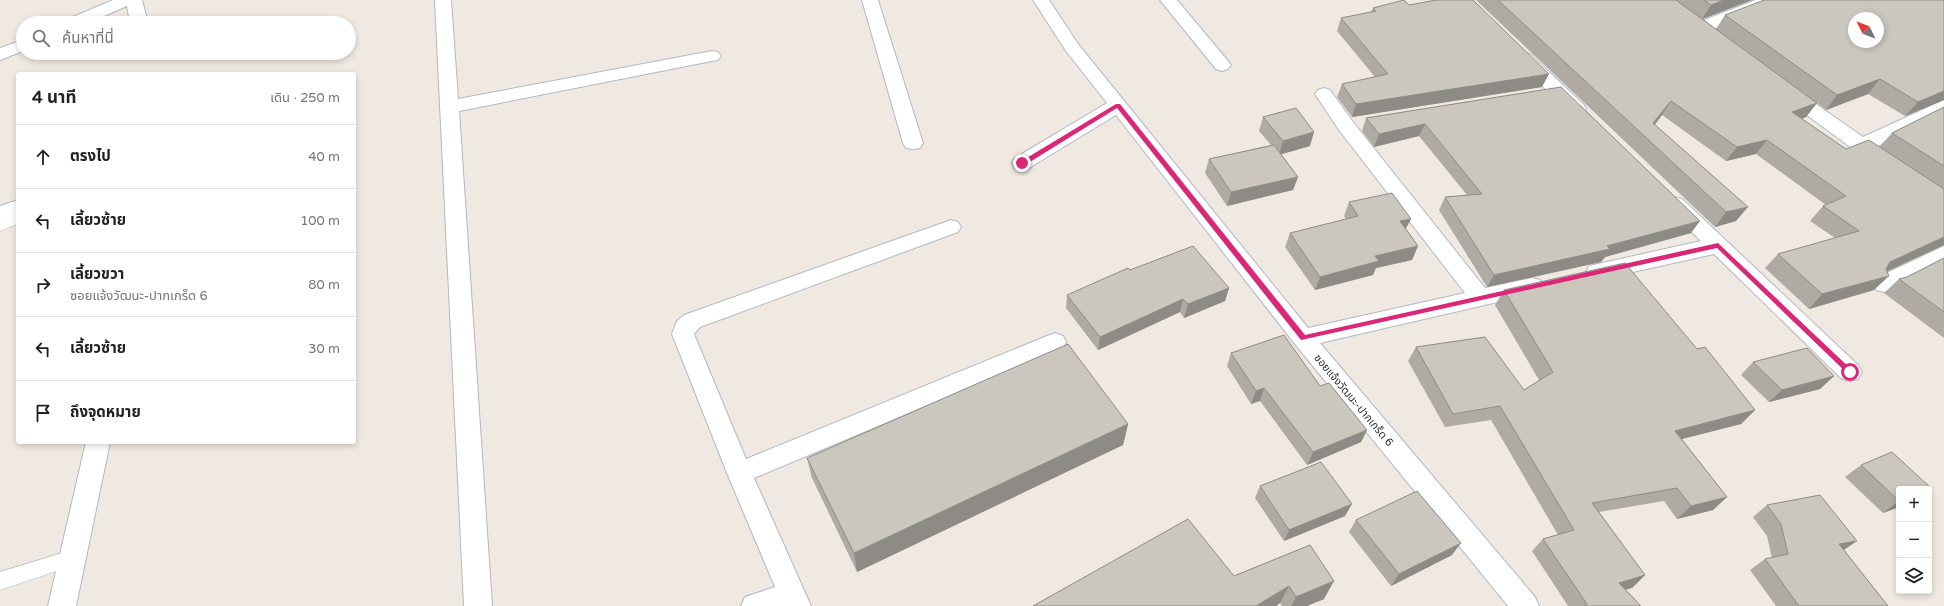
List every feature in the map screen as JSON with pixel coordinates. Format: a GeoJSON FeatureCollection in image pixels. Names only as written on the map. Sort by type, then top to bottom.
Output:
{"type":"FeatureCollection","features":[{"type":"Feature","properties":{"kind":"street"},"geometry":{"type":"LineString","coordinates":[[90,16],[127,0]]}},
{"type":"Feature","properties":{"kind":"street"},"geometry":{"type":"LineString","coordinates":[[134,0],[137,16]]}},
{"type":"Feature","properties":{"kind":"street"},"geometry":{"type":"LineString","coordinates":[[443,0],[478,606]]}},
{"type":"Feature","properties":{"kind":"street"},"geometry":{"type":"LineString","coordinates":[[870,0],[913,143]]}},
{"type":"Feature","properties":{"kind":"street","name":"ซอยแจ้งวัฒนะ-ปากเกร็ด 6"},"geometry":{"type":"LineString","coordinates":[[1041,0],[1072,48],[1303,338],[1525,606]]}},
{"type":"Feature","properties":{"kind":"street"},"geometry":{"type":"LineString","coordinates":[[1168,0],[1222,64]]}},
{"type":"Feature","properties":{"kind":"street"},"geometry":{"type":"LineString","coordinates":[[1720,42],[1694,23],[1771,0]]}},
{"type":"Feature","properties":{"kind":"street"},"geometry":{"type":"LineString","coordinates":[[1509,43],[1588,120]]}},
{"type":"Feature","properties":{"kind":"street"},"geometry":{"type":"LineString","coordinates":[[0,55],[16,48]]}},
{"type":"Feature","properties":{"kind":"street"},"geometry":{"type":"LineString","coordinates":[[449,107],[712,56]]}},
{"type":"Feature","properties":{"kind":"street"},"geometry":{"type":"LineString","coordinates":[[1771,80],[1899,172]]}},
{"type":"Feature","properties":{"kind":"street"},"geometry":{"type":"LineString","coordinates":[[1536,96],[1560,92]]}},
{"type":"Feature","properties":{"kind":"street"},"geometry":{"type":"LineString","coordinates":[[1324,94],[1346,126],[1480,297]]}},
{"type":"Feature","properties":{"kind":"street"},"geometry":{"type":"LineString","coordinates":[[1022,163],[1118,105]]}},
{"type":"Feature","properties":{"kind":"street"},"geometry":{"type":"LineString","coordinates":[[1861,146],[1944,106]]}},
{"type":"Feature","properties":{"kind":"street"},"geometry":{"type":"LineString","coordinates":[[1346,126],[1368,122]]}},
{"type":"Feature","properties":{"kind":"street"},"geometry":{"type":"LineString","coordinates":[[1662,190],[1850,372]]}},
{"type":"Feature","properties":{"kind":"street"},"geometry":{"type":"LineString","coordinates":[[0,214],[16,208]]}},
{"type":"Feature","properties":{"kind":"street"},"geometry":{"type":"LineString","coordinates":[[755,606],[795,601],[739,473],[683,334],[685,327],[692,321],[951,227]]}},
{"type":"Feature","properties":{"kind":"street"},"geometry":{"type":"LineString","coordinates":[[1580,276],[1718,245]]}},
{"type":"Feature","properties":{"kind":"street"},"geometry":{"type":"LineString","coordinates":[[1884,284],[1944,254]]}},
{"type":"Feature","properties":{"kind":"street"},"geometry":{"type":"LineString","coordinates":[[1303,338],[1549,282]]}},
{"type":"Feature","properties":{"kind":"street"},"geometry":{"type":"LineString","coordinates":[[739,473],[1055,342]]}},
{"type":"Feature","properties":{"kind":"street"},"geometry":{"type":"LineString","coordinates":[[62,606],[98,444]]}},
{"type":"Feature","properties":{"kind":"lane"},"geometry":{"type":"LineString","coordinates":[[0,226],[16,220]]}},
{"type":"Feature","properties":{"kind":"lane"},"geometry":{"type":"LineString","coordinates":[[0,581],[72,558]]}},
{"type":"Feature","properties":{"kind":"building"},"geometry":{"type":"Polygon","coordinates":[[[1404,0],[1409,5],[1436,0],[1473,0],[1549,74],[1356,104],[1342,84],[1388,74],[1341,18],[1376,11],[1373,8],[1404,0]]]}},
{"type":"Feature","properties":{"kind":"building"},"geometry":{"type":"Polygon","coordinates":[[[1498,0],[1676,0],[1817,103],[1792,112],[1846,149],[1869,140],[1944,189],[1944,237],[1890,262],[1886,269],[1889,276],[1822,294],[1778,254],[1859,231],[1823,206],[1846,196],[1767,140],[1737,147],[1671,101],[1653,123],[1748,207],[1726,212],[1498,0]]]}},
{"type":"Feature","properties":{"kind":"building"},"geometry":{"type":"Polygon","coordinates":[[[1704,0],[1724,0],[1711,5],[1704,0]]]}},
{"type":"Feature","properties":{"kind":"building"},"geometry":{"type":"Polygon","coordinates":[[[1764,0],[1944,0],[1944,91],[1918,102],[1880,79],[1837,95],[1725,15],[1764,0]]]}},
{"type":"Feature","properties":{"kind":"building"},"geometry":{"type":"Polygon","coordinates":[[[1561,87],[1700,221],[1607,246],[1610,249],[1494,275],[1445,197],[1482,194],[1425,124],[1379,134],[1366,118],[1561,87]]]}},
{"type":"Feature","properties":{"kind":"building"},"geometry":{"type":"Polygon","coordinates":[[[1944,107],[1944,166],[1892,133],[1944,107]]]}},
{"type":"Feature","properties":{"kind":"building"},"geometry":{"type":"Polygon","coordinates":[[[1296,108],[1314,132],[1283,141],[1263,117],[1296,108]]]}},
{"type":"Feature","properties":{"kind":"building"},"geometry":{"type":"Polygon","coordinates":[[[1274,145],[1298,177],[1231,192],[1209,159],[1274,145]]]}},
{"type":"Feature","properties":{"kind":"building"},"geometry":{"type":"Polygon","coordinates":[[[1392,193],[1411,219],[1400,221],[1418,246],[1375,256],[1379,261],[1320,277],[1290,233],[1358,216],[1349,202],[1392,193]]]}},
{"type":"Feature","properties":{"kind":"building"},"geometry":{"type":"Polygon","coordinates":[[[1193,246],[1229,288],[1188,304],[1183,299],[1100,337],[1067,295],[1128,268],[1130,270],[1193,246]]]}},
{"type":"Feature","properties":{"kind":"building"},"geometry":{"type":"Polygon","coordinates":[[[1944,258],[1944,312],[1899,279],[1907,277],[1944,258]]]}},
{"type":"Feature","properties":{"kind":"building"},"geometry":{"type":"Polygon","coordinates":[[[1625,263],[1697,349],[1705,347],[1755,410],[1675,431],[1727,497],[1691,506],[1677,488],[1592,503],[1645,575],[1619,583],[1641,606],[1584,606],[1587,604],[1543,539],[1574,530],[1500,406],[1453,414],[1416,347],[1485,337],[1524,390],[1553,372],[1504,290],[1625,263]]]}},
{"type":"Feature","properties":{"kind":"building"},"geometry":{"type":"Polygon","coordinates":[[[1284,335],[1320,386],[1329,383],[1367,430],[1313,452],[1264,388],[1256,391],[1231,353],[1284,335]]]}},
{"type":"Feature","properties":{"kind":"building"},"geometry":{"type":"Polygon","coordinates":[[[1068,344],[1128,424],[854,553],[807,458],[1068,344]]]}},
{"type":"Feature","properties":{"kind":"building"},"geometry":{"type":"Polygon","coordinates":[[[1807,348],[1834,376],[1782,390],[1753,362],[1807,348]]]}},
{"type":"Feature","properties":{"kind":"building"},"geometry":{"type":"Polygon","coordinates":[[[1892,452],[1929,486],[1896,486],[1896,498],[1861,465],[1892,452]]]}},
{"type":"Feature","properties":{"kind":"building"},"geometry":{"type":"Polygon","coordinates":[[[1321,462],[1352,504],[1289,530],[1260,486],[1321,462]]]}},
{"type":"Feature","properties":{"kind":"building"},"geometry":{"type":"Polygon","coordinates":[[[1417,491],[1461,543],[1399,574],[1356,520],[1417,491]]]}},
{"type":"Feature","properties":{"kind":"building"},"geometry":{"type":"Polygon","coordinates":[[[1820,495],[1857,541],[1839,544],[1888,606],[1799,606],[1765,559],[1788,554],[1781,524],[1767,505],[1820,495]]]}},
{"type":"Feature","properties":{"kind":"building"},"geometry":{"type":"Polygon","coordinates":[[[1188,519],[1234,576],[1310,545],[1334,581],[1296,597],[1289,586],[1256,606],[1033,606],[1188,519]]]}},
{"type":"Feature","properties":{"kind":"route"},"geometry":{"type":"LineString","coordinates":[[1022,163],[1118,105],[1303,338],[1480,297],[1718,245],[1850,372]]}}]}
